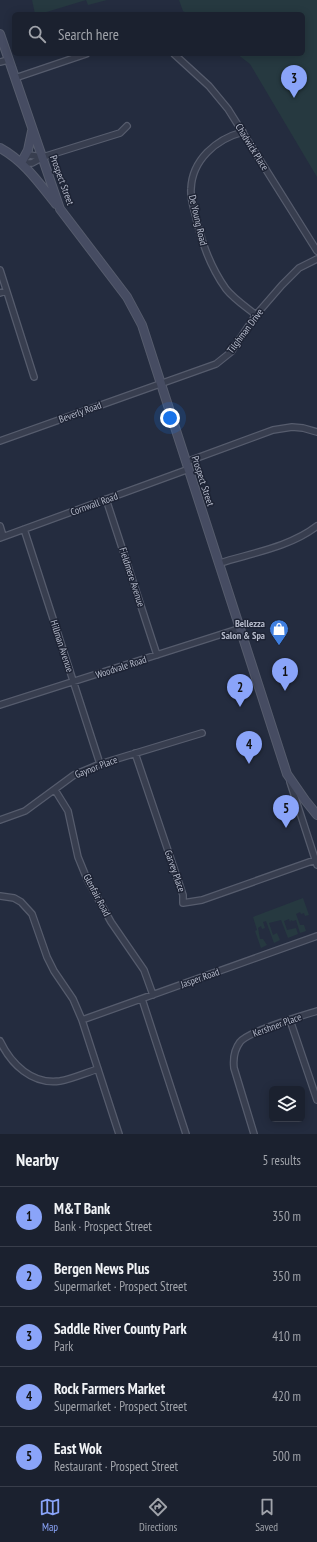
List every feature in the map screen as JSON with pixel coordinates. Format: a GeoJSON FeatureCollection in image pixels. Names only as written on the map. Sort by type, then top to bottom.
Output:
{"type":"FeatureCollection","features":[{"type":"Feature","properties":{"kind":"main road","name":"Prospect Street"},"geometry":{"type":"LineString","coordinates":[[0,34],[60,209],[127,297],[142,326],[220,563],[287,774]]}},
{"type":"Feature","properties":{"kind":"main road"},"geometry":{"type":"LineString","coordinates":[[21,163],[31,140],[32,128]]}},
{"type":"Feature","properties":{"kind":"main road"},"geometry":{"type":"LineString","coordinates":[[0,148],[21,163],[36,177],[60,209]]}},
{"type":"Feature","properties":{"kind":"main road"},"geometry":{"type":"LineString","coordinates":[[287,774],[304,800],[317,815]]}},
{"type":"Feature","properties":{"kind":"street"},"geometry":{"type":"LineString","coordinates":[[15,78],[80,56]]}},
{"type":"Feature","properties":{"kind":"street","name":"Chadwick Place"},"geometry":{"type":"LineString","coordinates":[[176,56],[219,97],[243,132],[317,251]]}},
{"type":"Feature","properties":{"kind":"street"},"geometry":{"type":"LineString","coordinates":[[0,62],[8,60]]}},
{"type":"Feature","properties":{"kind":"street"},"geometry":{"type":"LineString","coordinates":[[21,163],[29,155],[43,157],[120,132],[127,126]]}},
{"type":"Feature","properties":{"kind":"street","name":"De Young Road"},"geometry":{"type":"LineString","coordinates":[[243,132],[236,133],[212,147],[202,157],[194,173],[191,196],[202,243],[210,264],[227,290],[256,315]]}},
{"type":"Feature","properties":{"kind":"street","name":"Tilghman Drive"},"geometry":{"type":"LineString","coordinates":[[160,384],[207,368],[224,359],[231,352],[256,315],[282,285],[299,268],[317,259]]}},
{"type":"Feature","properties":{"kind":"street"},"geometry":{"type":"LineString","coordinates":[[0,270],[34,377]]}},
{"type":"Feature","properties":{"kind":"street"},"geometry":{"type":"LineString","coordinates":[[0,293],[6,291]]}},
{"type":"Feature","properties":{"kind":"street","name":"Beverly Road"},"geometry":{"type":"LineString","coordinates":[[0,441],[160,384]]}},
{"type":"Feature","properties":{"kind":"street","name":"Cornwall Road"},"geometry":{"type":"LineString","coordinates":[[2,537],[106,499],[273,430],[303,428],[317,432]]}},
{"type":"Feature","properties":{"kind":"street","name":"Fieldmere Avenue"},"geometry":{"type":"LineString","coordinates":[[106,499],[157,655]]}},
{"type":"Feature","properties":{"kind":"street"},"geometry":{"type":"LineString","coordinates":[[0,526],[2,537]]}},
{"type":"Feature","properties":{"kind":"street"},"geometry":{"type":"LineString","coordinates":[[220,563],[284,544],[317,526]]}},
{"type":"Feature","properties":{"kind":"street","name":"Hillman Avenue"},"geometry":{"type":"LineString","coordinates":[[24,529],[100,764]]}},
{"type":"Feature","properties":{"kind":"street","name":"Woodvale Road"},"geometry":{"type":"LineString","coordinates":[[0,705],[241,628]]}},
{"type":"Feature","properties":{"kind":"street","name":"Gaynor Place"},"geometry":{"type":"LineString","coordinates":[[0,820],[25,811],[74,775],[100,764],[202,733]]}},
{"type":"Feature","properties":{"kind":"street","name":"Garvey Place"},"geometry":{"type":"LineString","coordinates":[[135,753],[183,895],[183,903],[202,900],[316,862]]}},
{"type":"Feature","properties":{"kind":"street","name":"Prospect Street"},"geometry":{"type":"LineString","coordinates":[[287,774],[316,862]]}},
{"type":"Feature","properties":{"kind":"street","name":"Glenfair Road"},"geometry":{"type":"LineString","coordinates":[[54,790],[68,811],[77,852],[87,879],[111,922],[144,970],[153,995]]}},
{"type":"Feature","properties":{"kind":"street"},"geometry":{"type":"LineString","coordinates":[[0,896],[14,898],[22,902],[32,914],[47,957],[54,971],[73,999],[82,1020],[119,1134]]}},
{"type":"Feature","properties":{"kind":"street","name":"Jasper Road"},"geometry":{"type":"LineString","coordinates":[[82,1020],[317,936]]}},
{"type":"Feature","properties":{"kind":"street"},"geometry":{"type":"LineString","coordinates":[[142,999],[186,1134]]}},
{"type":"Feature","properties":{"kind":"street","name":"Kershner Place"},"geometry":{"type":"LineString","coordinates":[[254,1134],[234,1068],[234,1054],[240,1042],[250,1034],[317,1011]]}},
{"type":"Feature","properties":{"kind":"street"},"geometry":{"type":"LineString","coordinates":[[290,1020],[317,1100]]}},
{"type":"Feature","properties":{"kind":"street"},"geometry":{"type":"LineString","coordinates":[[0,1041],[6,1052],[19,1068],[34,1078],[60,1081],[98,1069]]}},
{"type":"Feature","properties":{"kind":"shaded area"},"geometry":{"type":"Polygon","coordinates":[[[32,0],[86,0],[47,12],[35,12],[32,0]]]}},
{"type":"Feature","properties":{"kind":"shaded area"},"geometry":{"type":"Polygon","coordinates":[[[86,0],[107,0],[88,5],[86,0]]]}},
{"type":"Feature","properties":{"kind":"shaded area"},"geometry":{"type":"Polygon","coordinates":[[[179,0],[317,0],[317,177],[250,64],[240,56],[305,56],[305,12],[183,11],[179,0]]]}},
{"type":"Feature","properties":{"kind":"shaded area"},"geometry":{"type":"Polygon","coordinates":[[[303,898],[309,915],[305,916],[304,913],[301,914],[300,912],[296,914],[300,925],[304,925],[306,931],[300,933],[296,920],[291,920],[290,922],[289,919],[284,921],[287,930],[296,928],[298,934],[288,938],[281,920],[269,923],[273,935],[277,933],[280,940],[274,943],[266,921],[263,922],[265,928],[262,929],[261,926],[258,928],[260,939],[263,939],[267,945],[261,948],[255,931],[257,930],[253,917],[303,898]]]}},
{"type":"Feature","properties":{"kind":"place","name":"Saddle River County Park"},"geometry":{"type":"Point","coordinates":[294,98]}},
{"type":"Feature","properties":{"kind":"place","name":"Bellezza Salon & Spa"},"geometry":{"type":"Point","coordinates":[279,646]}},
{"type":"Feature","properties":{"kind":"place","name":"M&T Bank"},"geometry":{"type":"Point","coordinates":[285,691]}},
{"type":"Feature","properties":{"kind":"place","name":"Bergen News Plus"},"geometry":{"type":"Point","coordinates":[240,707]}},
{"type":"Feature","properties":{"kind":"place","name":"Rock Farmers Market"},"geometry":{"type":"Point","coordinates":[249,764]}},
{"type":"Feature","properties":{"kind":"place","name":"East Wok"},"geometry":{"type":"Point","coordinates":[286,828]}}]}
